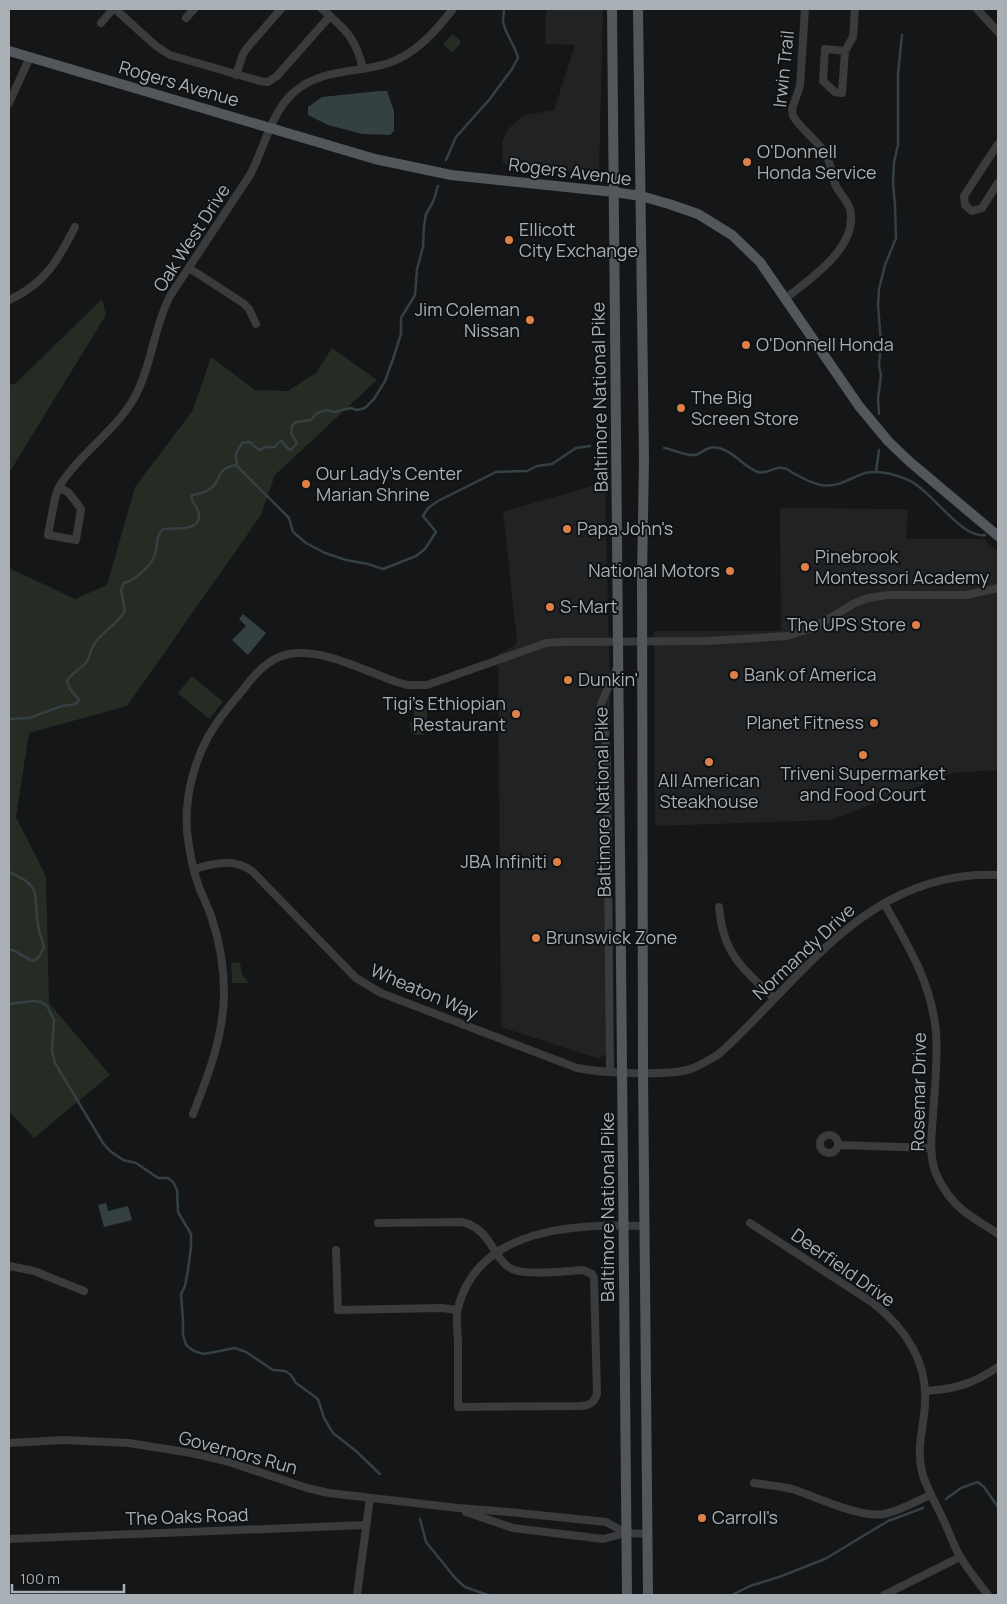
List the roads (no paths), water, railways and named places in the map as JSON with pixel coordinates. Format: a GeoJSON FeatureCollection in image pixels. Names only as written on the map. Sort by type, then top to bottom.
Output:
{"type":"FeatureCollection","features":[{"type":"Feature","properties":{"kind":"main road","name":"Baltimore National Pike"},"geometry":{"type":"LineString","coordinates":[[612,9],[627,1595]]}},
{"type":"Feature","properties":{"kind":"main road","name":"Baltimore National Pike"},"geometry":{"type":"LineString","coordinates":[[638,9],[644,460],[642,641],[643,1072],[648,1595]]}},
{"type":"Feature","properties":{"kind":"main road","name":"Rogers Avenue"},"geometry":{"type":"LineString","coordinates":[[9,51],[375,159],[467,177],[641,196],[685,209],[725,230],[746,247],[760,262],[786,298],[859,406],[880,433],[910,462],[998,536]]}},
{"type":"Feature","properties":{"kind":"street"},"geometry":{"type":"LineString","coordinates":[[100,23],[114,9],[156,46],[170,55],[260,82],[268,82],[274,79],[330,16]]}},
{"type":"Feature","properties":{"kind":"street"},"geometry":{"type":"LineString","coordinates":[[186,18],[194,9]]}},
{"type":"Feature","properties":{"kind":"street"},"geometry":{"type":"LineString","coordinates":[[236,75],[243,54],[281,9]]}},
{"type":"Feature","properties":{"kind":"street"},"geometry":{"type":"LineString","coordinates":[[322,9],[349,34],[355,44],[363,69]]}},
{"type":"Feature","properties":{"kind":"street","name":"Oak West Drive"},"geometry":{"type":"LineString","coordinates":[[59,487],[69,493],[81,509],[76,540],[48,536],[59,487],[72,467],[109,431],[132,401],[147,369],[164,308],[250,175],[270,127],[292,94],[311,81],[336,72],[387,64],[409,54],[424,43],[453,9]]}},
{"type":"Feature","properties":{"kind":"street","name":"Irwin Trail"},"geometry":{"type":"LineString","coordinates":[[786,298],[834,258],[848,232],[851,222],[849,206],[836,185],[829,158],[793,116],[792,109],[800,86],[805,9]]}},
{"type":"Feature","properties":{"kind":"street"},"geometry":{"type":"LineString","coordinates":[[845,51],[825,49],[823,81],[835,92],[842,93],[845,51],[853,37],[855,9]]}},
{"type":"Feature","properties":{"kind":"street"},"geometry":{"type":"LineString","coordinates":[[977,9],[998,32]]}},
{"type":"Feature","properties":{"kind":"street"},"geometry":{"type":"LineString","coordinates":[[9,103],[30,57]]}},
{"type":"Feature","properties":{"kind":"street"},"geometry":{"type":"LineString","coordinates":[[998,144],[964,196],[965,205],[972,211],[982,208],[998,183]]}},
{"type":"Feature","properties":{"kind":"street"},"geometry":{"type":"LineString","coordinates":[[9,300],[32,287],[42,278],[60,256],[75,227]]}},
{"type":"Feature","properties":{"kind":"street"},"geometry":{"type":"LineString","coordinates":[[189,268],[243,303],[256,324]]}},
{"type":"Feature","properties":{"kind":"street"},"geometry":{"type":"LineString","coordinates":[[193,1114],[217,1045],[223,1015],[224,995],[220,947],[194,869],[188,839],[187,813],[191,787],[208,737],[227,709],[257,673],[277,658],[287,654],[324,655],[397,682],[417,686],[439,681],[546,643],[706,641],[787,636],[813,628],[855,602],[868,598],[888,595],[967,595],[998,588]]}},
{"type":"Feature","properties":{"kind":"street"},"geometry":{"type":"LineString","coordinates":[[610,1072],[607,762],[601,704],[618,665]]}},
{"type":"Feature","properties":{"kind":"street","name":"Wheaton Way"},"geometry":{"type":"LineString","coordinates":[[194,869],[229,862],[245,866],[356,978],[372,989],[563,1064],[589,1070],[623,1072]]}},
{"type":"Feature","properties":{"kind":"street","name":"Normandy Drive"},"geometry":{"type":"LineString","coordinates":[[623,1072],[674,1072],[687,1070],[708,1060],[729,1045],[807,964],[860,918],[884,903],[939,882],[963,877],[998,875]]}},
{"type":"Feature","properties":{"kind":"street","name":"Rosemar Drive"},"geometry":{"type":"LineString","coordinates":[[884,903],[918,964],[932,1008],[936,1031],[937,1057],[931,1148],[934,1167],[948,1194],[965,1212],[998,1234]]}},
{"type":"Feature","properties":{"kind":"street"},"geometry":{"type":"LineString","coordinates":[[719,907],[724,933],[734,956],[741,966],[774,998]]}},
{"type":"Feature","properties":{"kind":"street"},"geometry":{"type":"LineString","coordinates":[[838,1145],[931,1148]]}},
{"type":"Feature","properties":{"kind":"street"},"geometry":{"type":"LineString","coordinates":[[378,1223],[468,1223],[481,1230],[496,1253],[507,1265],[517,1271],[583,1270],[592,1274],[595,1284],[594,1346],[597,1394],[589,1405],[458,1408],[457,1310],[464,1288],[473,1274],[496,1253],[517,1241],[547,1231],[580,1227],[645,1226]]}},
{"type":"Feature","properties":{"kind":"street","name":"Deerfield Drive"},"geometry":{"type":"LineString","coordinates":[[750,1223],[887,1314],[900,1327],[915,1352],[923,1374],[925,1405],[919,1438],[922,1473],[930,1495],[941,1514],[960,1557],[988,1595]]}},
{"type":"Feature","properties":{"kind":"street"},"geometry":{"type":"LineString","coordinates":[[336,1250],[338,1310],[442,1308],[457,1310]]}},
{"type":"Feature","properties":{"kind":"street"},"geometry":{"type":"LineString","coordinates":[[9,1266],[34,1271],[84,1290]]}},
{"type":"Feature","properties":{"kind":"street"},"geometry":{"type":"LineString","coordinates":[[925,1391],[964,1386],[985,1376],[998,1367]]}},
{"type":"Feature","properties":{"kind":"street","name":"Governors Run"},"geometry":{"type":"LineString","coordinates":[[9,1443],[97,1440],[162,1448],[226,1461],[307,1488],[329,1493],[606,1522],[626,1533]]}},
{"type":"Feature","properties":{"kind":"street"},"geometry":{"type":"LineString","coordinates":[[754,1483],[790,1489],[858,1512],[872,1514],[896,1511],[930,1495]]}},
{"type":"Feature","properties":{"kind":"street"},"geometry":{"type":"LineString","coordinates":[[357,1595],[370,1498]]}},
{"type":"Feature","properties":{"kind":"street","name":"Governors Run"},"geometry":{"type":"LineString","coordinates":[[458,1508],[513,1528],[603,1539],[626,1533],[647,1534]]}},
{"type":"Feature","properties":{"kind":"street","name":"The Oaks Road"},"geometry":{"type":"LineString","coordinates":[[9,1539],[366,1525]]}},
{"type":"Feature","properties":{"kind":"street"},"geometry":{"type":"LineString","coordinates":[[884,1595],[960,1557]]}},
{"type":"Feature","properties":{"kind":"waterway"},"geometry":{"type":"LineString","coordinates":[[446,160],[456,137],[489,100],[518,58],[504,26],[504,9]]}},
{"type":"Feature","properties":{"kind":"waterway"},"geometry":{"type":"LineString","coordinates":[[879,414],[881,343],[878,305],[879,289],[885,265],[896,238],[893,183],[894,162],[898,145],[898,74],[902,35]]}},
{"type":"Feature","properties":{"kind":"waterway"},"geometry":{"type":"LineString","coordinates":[[236,465],[236,454],[242,443],[250,442],[259,450],[266,447],[275,447],[282,441],[291,450],[297,443],[291,433],[292,426],[296,422],[311,420],[317,413],[326,410],[334,412],[351,408],[357,410],[365,408],[374,399],[385,381],[393,359],[401,334],[401,318],[415,295],[417,269],[423,247],[426,214],[433,202],[438,186]]}},
{"type":"Feature","properties":{"kind":"waterway"},"geometry":{"type":"LineString","coordinates":[[9,719],[29,718],[62,706],[76,704],[79,700],[70,689],[67,681],[87,662],[95,643],[125,611],[121,590],[124,583],[138,576],[147,568],[153,559],[158,539],[163,529],[187,528],[197,523],[199,518],[198,511],[191,496],[212,488],[221,473],[229,467],[236,465],[289,518],[293,532],[306,543],[325,553],[383,569],[416,556],[425,549],[436,532],[423,516],[428,508],[438,501],[496,472],[527,471],[537,466],[552,464],[576,448],[590,446]]}},
{"type":"Feature","properties":{"kind":"waterway"},"geometry":{"type":"LineString","coordinates":[[664,448],[694,455],[709,448],[717,447],[727,451],[758,472],[784,468],[814,483],[827,486],[838,484],[870,472],[891,474],[916,484],[965,529],[975,534],[985,535]]}},
{"type":"Feature","properties":{"kind":"waterway"},"geometry":{"type":"LineString","coordinates":[[876,472],[879,450]]}},
{"type":"Feature","properties":{"kind":"waterway"},"geometry":{"type":"LineString","coordinates":[[9,872],[20,877],[32,887],[36,898],[38,928],[44,947],[39,957],[34,961],[9,949]]}},
{"type":"Feature","properties":{"kind":"waterway"},"geometry":{"type":"LineString","coordinates":[[9,1004],[34,1001],[41,1002],[47,1006],[54,1020],[52,1051],[55,1063],[103,1143],[110,1151],[123,1160],[136,1163],[158,1178],[168,1178],[173,1182],[177,1190],[178,1212],[191,1234],[188,1270],[185,1286],[181,1294],[183,1334],[186,1345],[194,1351],[204,1354],[235,1348],[246,1352],[273,1370],[285,1371],[291,1375],[296,1383],[318,1399],[324,1418],[333,1433],[356,1451],[380,1474]]}},
{"type":"Feature","properties":{"kind":"waterway"},"geometry":{"type":"LineString","coordinates":[[946,1499],[961,1488],[978,1482],[984,1487],[998,1507]]}},
{"type":"Feature","properties":{"kind":"waterway"},"geometry":{"type":"LineString","coordinates":[[732,1595],[750,1586],[825,1559],[888,1521],[923,1508]]}},
{"type":"Feature","properties":{"kind":"waterway"},"geometry":{"type":"LineString","coordinates":[[420,1519],[426,1542],[456,1579],[465,1587],[488,1595]]}},
{"type":"Feature","properties":{"kind":"place","name":"O'Donnell Honda Service"},"geometry":{"type":"Point","coordinates":[747,162]}},
{"type":"Feature","properties":{"kind":"place","name":"Ellicott City Exchange"},"geometry":{"type":"Point","coordinates":[509,240]}},
{"type":"Feature","properties":{"kind":"place","name":"Jim Coleman Nissan"},"geometry":{"type":"Point","coordinates":[530,320]}},
{"type":"Feature","properties":{"kind":"place","name":"O'Donnell Honda"},"geometry":{"type":"Point","coordinates":[746,345]}},
{"type":"Feature","properties":{"kind":"place","name":"The Big Screen Store"},"geometry":{"type":"Point","coordinates":[681,408]}},
{"type":"Feature","properties":{"kind":"place","name":"Our Lady's Center Marian Shrine"},"geometry":{"type":"Point","coordinates":[306,484]}},
{"type":"Feature","properties":{"kind":"place","name":"Papa John's"},"geometry":{"type":"Point","coordinates":[567,529]}},
{"type":"Feature","properties":{"kind":"place","name":"Pinebrook Montessori Academy"},"geometry":{"type":"Point","coordinates":[805,567]}},
{"type":"Feature","properties":{"kind":"place","name":"National Motors"},"geometry":{"type":"Point","coordinates":[730,571]}},
{"type":"Feature","properties":{"kind":"place","name":"S-Mart"},"geometry":{"type":"Point","coordinates":[550,607]}},
{"type":"Feature","properties":{"kind":"place","name":"The UPS Store"},"geometry":{"type":"Point","coordinates":[916,625]}},
{"type":"Feature","properties":{"kind":"place","name":"Bank of America"},"geometry":{"type":"Point","coordinates":[734,675]}},
{"type":"Feature","properties":{"kind":"place","name":"Dunkin'"},"geometry":{"type":"Point","coordinates":[568,680]}},
{"type":"Feature","properties":{"kind":"place","name":"Tigi's Ethiopian Restaurant"},"geometry":{"type":"Point","coordinates":[516,714]}},
{"type":"Feature","properties":{"kind":"place","name":"Planet Fitness"},"geometry":{"type":"Point","coordinates":[874,723]}},
{"type":"Feature","properties":{"kind":"place","name":"Triveni Supermarket and Food Court"},"geometry":{"type":"Point","coordinates":[863,755]}},
{"type":"Feature","properties":{"kind":"place","name":"All American Steakhouse"},"geometry":{"type":"Point","coordinates":[709,762]}},
{"type":"Feature","properties":{"kind":"place","name":"JBA Infiniti"},"geometry":{"type":"Point","coordinates":[557,862]}},
{"type":"Feature","properties":{"kind":"place","name":"Brunswick Zone"},"geometry":{"type":"Point","coordinates":[536,938]}},
{"type":"Feature","properties":{"kind":"place","name":"Carroll's"},"geometry":{"type":"Point","coordinates":[702,1518]}}]}
